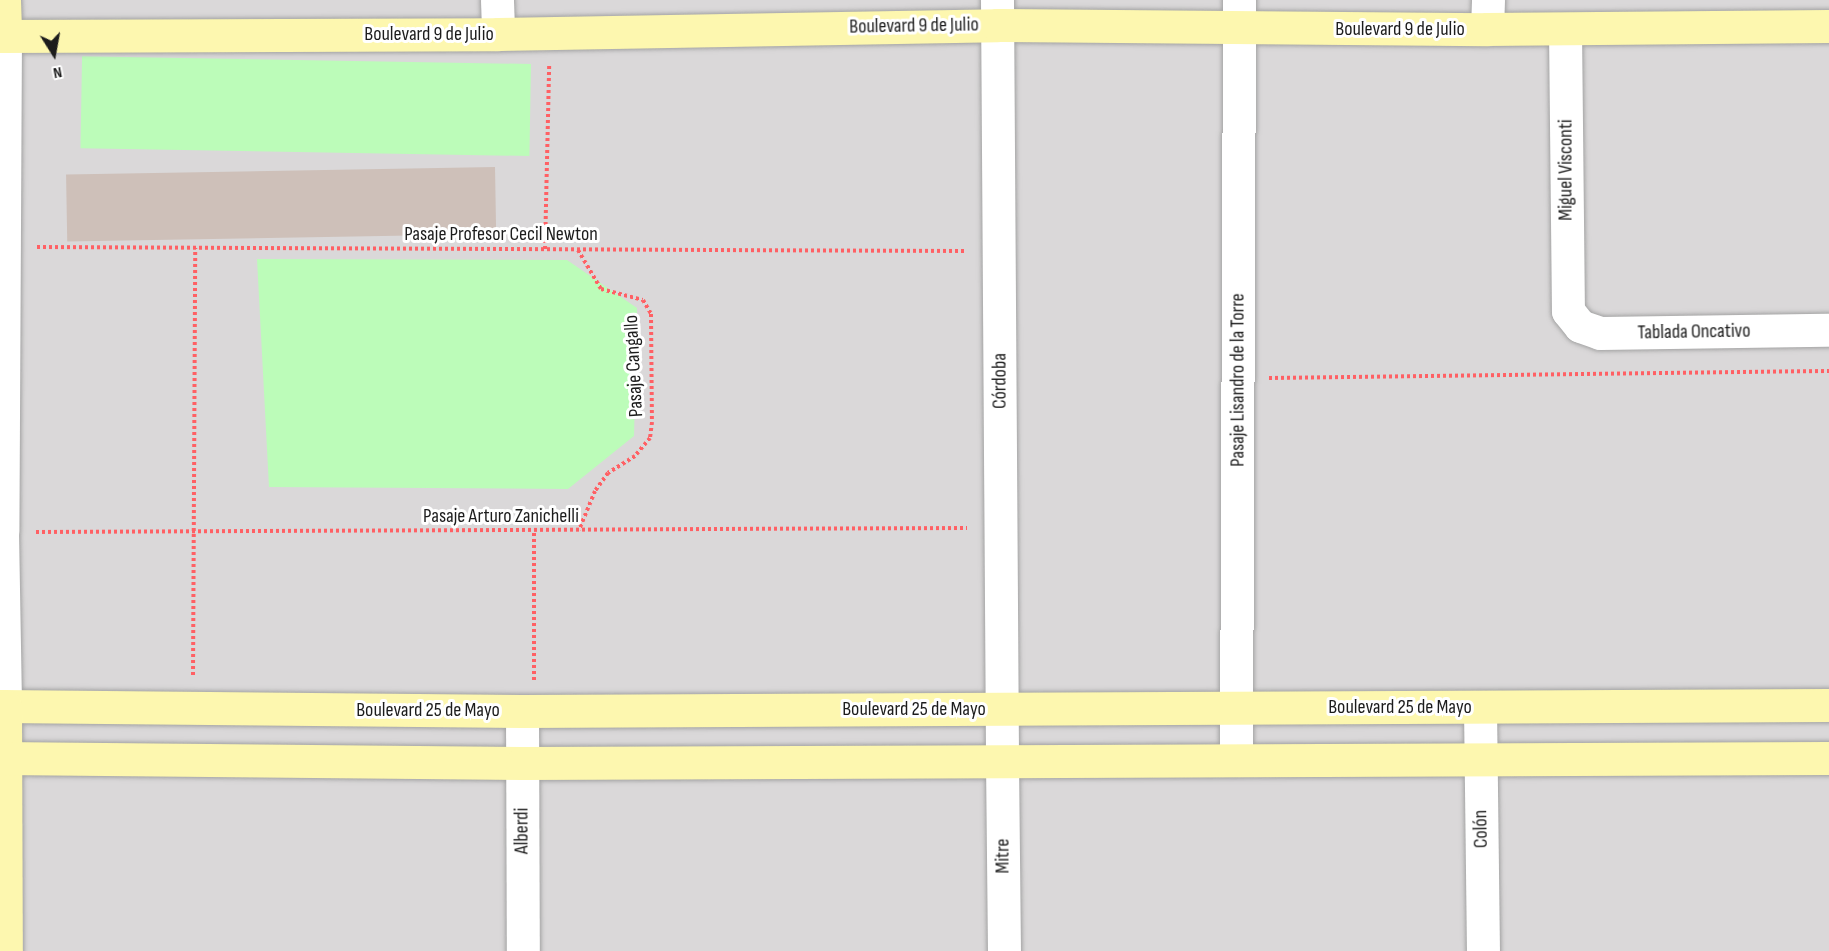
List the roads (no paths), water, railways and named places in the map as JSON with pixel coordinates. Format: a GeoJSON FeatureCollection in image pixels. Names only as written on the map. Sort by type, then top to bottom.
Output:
{"type":"FeatureCollection","features":[{"type":"Feature","properties":{"kind":"main road"},"geometry":{"type":"LineString","coordinates":[[2,36],[4,0]]}},
{"type":"Feature","properties":{"kind":"main road","name":"Boulevard 9 de Julio"},"geometry":{"type":"LineString","coordinates":[[2,36],[550,33],[997,12],[1487,15],[1565,29],[1829,26]]}},
{"type":"Feature","properties":{"kind":"main road","name":"Boulevard 25 de Mayo"},"geometry":{"type":"LineString","coordinates":[[2,706],[528,710],[1829,705]]}},
{"type":"Feature","properties":{"kind":"main road"},"geometry":{"type":"LineString","coordinates":[[2,706],[6,951]]}},
{"type":"Feature","properties":{"kind":"main road"},"geometry":{"type":"LineString","coordinates":[[2,758],[522,762],[1829,758]]}},
{"type":"Feature","properties":{"kind":"street"},"geometry":{"type":"LineString","coordinates":[[497,0],[498,34]]}},
{"type":"Feature","properties":{"kind":"street","name":"Córdoba"},"geometry":{"type":"LineString","coordinates":[[997,12],[1002,761]]}},
{"type":"Feature","properties":{"kind":"street","name":"Pasaje Lisandro de la Torre"},"geometry":{"type":"LineString","coordinates":[[1236,759],[1239,14]]}},
{"type":"Feature","properties":{"kind":"street","name":"Miguel Visconti"},"geometry":{"type":"LineString","coordinates":[[1565,29],[1568,311]]}},
{"type":"Feature","properties":{"kind":"street"},"geometry":{"type":"LineString","coordinates":[[2,36],[2,706]]}},
{"type":"Feature","properties":{"kind":"street","name":"Tablada Oncativo"},"geometry":{"type":"LineString","coordinates":[[1568,311],[1580,326],[1600,333],[1829,330]]}},
{"type":"Feature","properties":{"kind":"street","name":"Colón"},"geometry":{"type":"LineString","coordinates":[[1480,707],[1483,951]]}},
{"type":"Feature","properties":{"kind":"street","name":"Alberdi"},"geometry":{"type":"LineString","coordinates":[[523,951],[522,762],[528,710]]}},
{"type":"Feature","properties":{"kind":"street","name":"Mitre"},"geometry":{"type":"LineString","coordinates":[[1002,761],[1004,951]]}}]}
